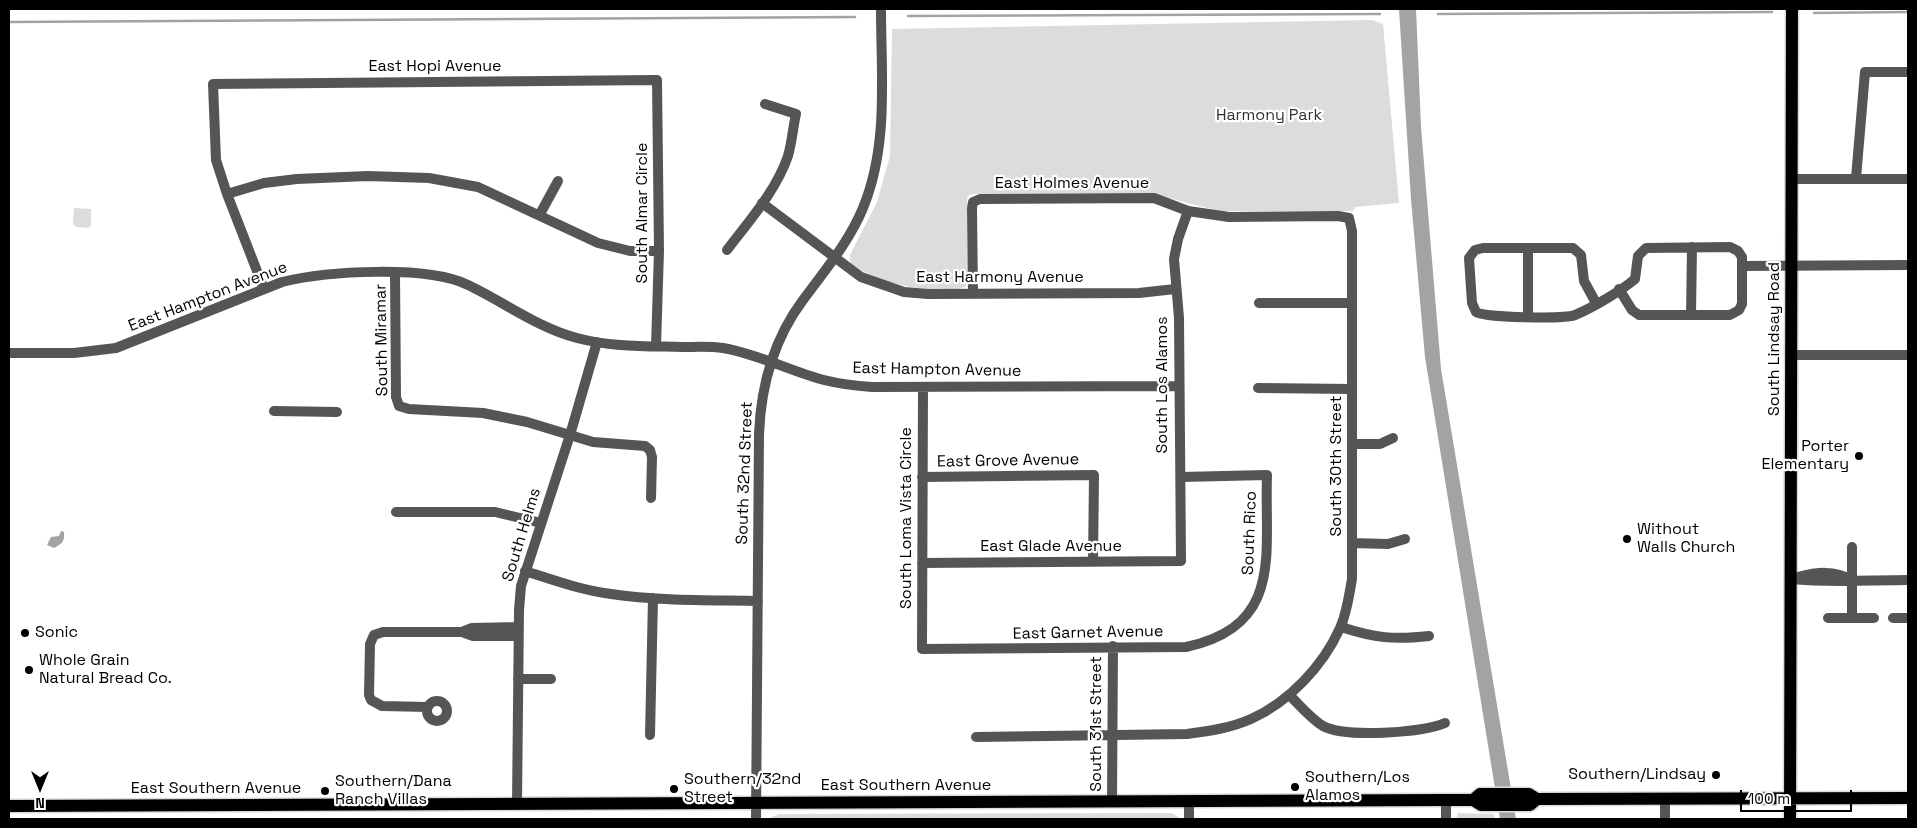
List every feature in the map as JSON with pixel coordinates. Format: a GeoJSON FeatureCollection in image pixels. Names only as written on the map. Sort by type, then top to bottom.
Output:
{"type":"FeatureCollection","features":[{"type":"Feature","properties":{"kind":"main road","name":"South Lindsay Road"},"geometry":{"type":"LineString","coordinates":[[1790,819],[1792,9]]}},
{"type":"Feature","properties":{"kind":"main road","name":"East Southern Avenue"},"geometry":{"type":"LineString","coordinates":[[9,806],[1446,800],[1473,800],[1481,805],[1497,799],[1515,800],[1530,805],[1537,799],[1908,798]]}},
{"type":"Feature","properties":{"kind":"street","name":"South 32nd Street"},"geometry":{"type":"LineString","coordinates":[[756,819],[758,434],[764,388],[770,361],[789,320],[835,258],[863,208],[878,162],[880,139],[881,9]]}},
{"type":"Feature","properties":{"kind":"street"},"geometry":{"type":"LineString","coordinates":[[1856,178],[1865,72],[1908,72]]}},
{"type":"Feature","properties":{"kind":"street","name":"East Hopi Avenue"},"geometry":{"type":"LineString","coordinates":[[227,194],[216,160],[213,84],[657,80]]}},
{"type":"Feature","properties":{"kind":"street","name":"South Almar Circle"},"geometry":{"type":"LineString","coordinates":[[656,346],[659,251],[657,80]]}},
{"type":"Feature","properties":{"kind":"street"},"geometry":{"type":"LineString","coordinates":[[727,250],[762,203],[781,172],[788,155],[796,114],[765,104]]}},
{"type":"Feature","properties":{"kind":"street"},"geometry":{"type":"LineString","coordinates":[[264,289],[227,194],[264,183],[297,179],[368,176],[429,178],[478,187],[540,214],[598,243],[630,251],[659,251]]}},
{"type":"Feature","properties":{"kind":"street"},"geometry":{"type":"LineString","coordinates":[[1792,179],[1908,179]]}},
{"type":"Feature","properties":{"kind":"street"},"geometry":{"type":"LineString","coordinates":[[540,214],[558,180]]}},
{"type":"Feature","properties":{"kind":"street","name":"East Holmes Avenue"},"geometry":{"type":"LineString","coordinates":[[973,294],[973,202],[980,199],[1154,198],[1188,211],[1229,217],[1338,216],[1349,218]]}},
{"type":"Feature","properties":{"kind":"street","name":"East Harmony Avenue"},"geometry":{"type":"LineString","coordinates":[[762,203],[862,277],[904,292],[973,294],[1139,293],[1175,289]]}},
{"type":"Feature","properties":{"kind":"street","name":"South Los Alamos"},"geometry":{"type":"LineString","coordinates":[[1181,561],[1178,386],[1179,318],[1175,289],[1174,259],[1178,239],[1188,211]]}},
{"type":"Feature","properties":{"kind":"street","name":"South 30th Street"},"geometry":{"type":"LineString","coordinates":[[976,737],[1188,734],[1214,730],[1251,719],[1290,694],[1324,656],[1341,627],[1352,579],[1352,231],[1349,218]]}},
{"type":"Feature","properties":{"kind":"street"},"geometry":{"type":"LineString","coordinates":[[1691,315],[1692,247]]}},
{"type":"Feature","properties":{"kind":"street"},"geometry":{"type":"LineString","coordinates":[[1596,303],[1584,281],[1582,258],[1579,252],[1570,248],[1483,248],[1475,250],[1469,258],[1472,302],[1476,312],[1487,316],[1572,316],[1596,303],[1620,289],[1635,279],[1638,256],[1643,249],[1733,248],[1740,254],[1742,301],[1739,310],[1727,315],[1639,315],[1632,310],[1620,289]]}},
{"type":"Feature","properties":{"kind":"street"},"geometry":{"type":"LineString","coordinates":[[1528,248],[1528,316]]}},
{"type":"Feature","properties":{"kind":"street"},"geometry":{"type":"LineString","coordinates":[[1742,266],[1908,265]]}},
{"type":"Feature","properties":{"kind":"street","name":"South Miramar"},"geometry":{"type":"LineString","coordinates":[[395,273],[396,397],[399,406],[409,409],[450,410],[490,414],[527,422],[570,435]]}},
{"type":"Feature","properties":{"kind":"street","name":"East Hampton Avenue"},"geometry":{"type":"LineString","coordinates":[[9,352],[74,353],[116,348],[264,289],[303,277],[328,274],[414,273],[455,280],[540,324],[576,338],[597,342],[720,348],[742,351],[822,379],[847,385],[922,387],[1178,386]]}},
{"type":"Feature","properties":{"kind":"street"},"geometry":{"type":"LineString","coordinates":[[1259,303],[1352,302]]}},
{"type":"Feature","properties":{"kind":"street","name":"South Helms"},"geometry":{"type":"LineString","coordinates":[[517,804],[520,595],[525,571],[570,435],[597,342]]}},
{"type":"Feature","properties":{"kind":"street"},"geometry":{"type":"LineString","coordinates":[[1791,355],[1908,354]]}},
{"type":"Feature","properties":{"kind":"street","name":"South Loma Vista Circle"},"geometry":{"type":"LineString","coordinates":[[922,387],[922,649]]}},
{"type":"Feature","properties":{"kind":"street"},"geometry":{"type":"LineString","coordinates":[[1258,388],[1352,389]]}},
{"type":"Feature","properties":{"kind":"street"},"geometry":{"type":"LineString","coordinates":[[274,411],[337,412]]}},
{"type":"Feature","properties":{"kind":"street"},"geometry":{"type":"LineString","coordinates":[[570,435],[600,443],[648,448],[652,457],[651,498]]}},
{"type":"Feature","properties":{"kind":"street"},"geometry":{"type":"LineString","coordinates":[[1352,444],[1380,444],[1393,438]]}},
{"type":"Feature","properties":{"kind":"street","name":"East Grove Avenue"},"geometry":{"type":"LineString","coordinates":[[922,477],[1094,475],[1093,562]]}},
{"type":"Feature","properties":{"kind":"street","name":"South Rico"},"geometry":{"type":"LineString","coordinates":[[1181,477],[1268,475],[1265,580],[1258,599],[1245,616]]}},
{"type":"Feature","properties":{"kind":"street"},"geometry":{"type":"LineString","coordinates":[[396,512],[495,512],[541,523]]}},
{"type":"Feature","properties":{"kind":"street"},"geometry":{"type":"LineString","coordinates":[[1352,543],[1388,544],[1405,539]]}},
{"type":"Feature","properties":{"kind":"street"},"geometry":{"type":"LineString","coordinates":[[1852,547],[1852,618]]}},
{"type":"Feature","properties":{"kind":"street","name":"East Glade Avenue"},"geometry":{"type":"LineString","coordinates":[[922,563],[1181,561]]}},
{"type":"Feature","properties":{"kind":"street"},"geometry":{"type":"LineString","coordinates":[[525,571],[577,587],[611,594],[653,598],[758,601]]}},
{"type":"Feature","properties":{"kind":"street"},"geometry":{"type":"LineString","coordinates":[[1791,579],[1832,577],[1852,580],[1908,580]]}},
{"type":"Feature","properties":{"kind":"street"},"geometry":{"type":"LineString","coordinates":[[650,735],[653,598]]}},
{"type":"Feature","properties":{"kind":"street","name":"East Garnet Avenue"},"geometry":{"type":"LineString","coordinates":[[922,649],[934,651],[1113,646],[1186,647],[1208,642],[1230,631],[1245,616]]}},
{"type":"Feature","properties":{"kind":"street"},"geometry":{"type":"LineString","coordinates":[[1828,618],[1874,618]]}},
{"type":"Feature","properties":{"kind":"street"},"geometry":{"type":"LineString","coordinates":[[1893,618],[1908,618]]}},
{"type":"Feature","properties":{"kind":"street"},"geometry":{"type":"LineString","coordinates":[[1341,627],[1373,637],[1404,639],[1429,636]]}},
{"type":"Feature","properties":{"kind":"street"},"geometry":{"type":"LineString","coordinates":[[428,707],[382,706],[373,702],[369,694],[370,644],[374,635],[383,632],[462,632],[472,628],[518,631]]}},
{"type":"Feature","properties":{"kind":"street","name":"South 31st Street"},"geometry":{"type":"LineString","coordinates":[[1112,802],[1113,646]]}},
{"type":"Feature","properties":{"kind":"street"},"geometry":{"type":"LineString","coordinates":[[518,679],[551,679]]}},
{"type":"Feature","properties":{"kind":"street"},"geometry":{"type":"LineString","coordinates":[[1290,694],[1322,731],[1421,731],[1445,724]]}},
{"type":"Feature","properties":{"kind":"street"},"geometry":{"type":"LineString","coordinates":[[1665,798],[1665,819]]}},
{"type":"Feature","properties":{"kind":"street"},"geometry":{"type":"LineString","coordinates":[[1446,800],[1446,819]]}},
{"type":"Feature","properties":{"kind":"street"},"geometry":{"type":"LineString","coordinates":[[1189,801],[1189,819]]}},
{"type":"Feature","properties":{"kind":"green space","name":"Harmony Park"},"geometry":{"type":"Polygon","coordinates":[[[1372,20],[1383,24],[1399,203],[1355,207],[1353,211],[1222,211],[1146,193],[973,194],[968,196],[967,200],[968,279],[965,287],[938,290],[905,286],[873,276],[850,262],[850,255],[877,202],[890,156],[892,29],[1372,20]]]}},
{"type":"Feature","properties":{"kind":"green space"},"geometry":{"type":"Polygon","coordinates":[[[74,208],[91,209],[91,225],[89,228],[76,227],[73,224],[74,208]]]}},
{"type":"Feature","properties":{"kind":"green space"},"geometry":{"type":"Polygon","coordinates":[[[1172,813],[1181,819],[768,819],[779,814],[1172,813]]]}},
{"type":"Feature","properties":{"kind":"green space"},"geometry":{"type":"Polygon","coordinates":[[[1458,813],[1494,814],[1495,819],[1456,819],[1458,813]]]}},
{"type":"Feature","properties":{"kind":"shaded area"},"geometry":{"type":"Polygon","coordinates":[[[1399,9],[1416,9],[1421,127],[1441,369],[1516,819],[1500,819],[1425,357],[1411,199],[1399,9]]]}},
{"type":"Feature","properties":{"kind":"shaded area"},"geometry":{"type":"Polygon","coordinates":[[[61,531],[64,532],[64,535],[61,544],[54,548],[47,545],[51,537],[59,536],[61,531]]]}},
{"type":"Feature","properties":{"kind":"waterway"},"geometry":{"type":"LineString","coordinates":[[1438,14],[1772,12]]}},
{"type":"Feature","properties":{"kind":"waterway"},"geometry":{"type":"LineString","coordinates":[[1814,13],[1908,12]]}},
{"type":"Feature","properties":{"kind":"waterway"},"geometry":{"type":"LineString","coordinates":[[908,16],[1380,14]]}},
{"type":"Feature","properties":{"kind":"waterway"},"geometry":{"type":"LineString","coordinates":[[9,22],[855,17]]}},
{"type":"Feature","properties":{"kind":"place","name":"Porter Elementary"},"geometry":{"type":"Point","coordinates":[1859,456]}},
{"type":"Feature","properties":{"kind":"place","name":"Without Walls Church"},"geometry":{"type":"Point","coordinates":[1627,539]}},
{"type":"Feature","properties":{"kind":"place","name":"Sonic"},"geometry":{"type":"Point","coordinates":[25,633]}},
{"type":"Feature","properties":{"kind":"place","name":"Whole Grain Natural Bread Co."},"geometry":{"type":"Point","coordinates":[29,670]}},
{"type":"Feature","properties":{"kind":"place","name":"Southern/Lindsay"},"geometry":{"type":"Point","coordinates":[1716,775]}},
{"type":"Feature","properties":{"kind":"place","name":"Southern/Los Alamos"},"geometry":{"type":"Point","coordinates":[1295,787]}},
{"type":"Feature","properties":{"kind":"place","name":"Southern/32nd Street"},"geometry":{"type":"Point","coordinates":[674,789]}},
{"type":"Feature","properties":{"kind":"place","name":"Southern/Dana Ranch Villas"},"geometry":{"type":"Point","coordinates":[325,791]}}]}
